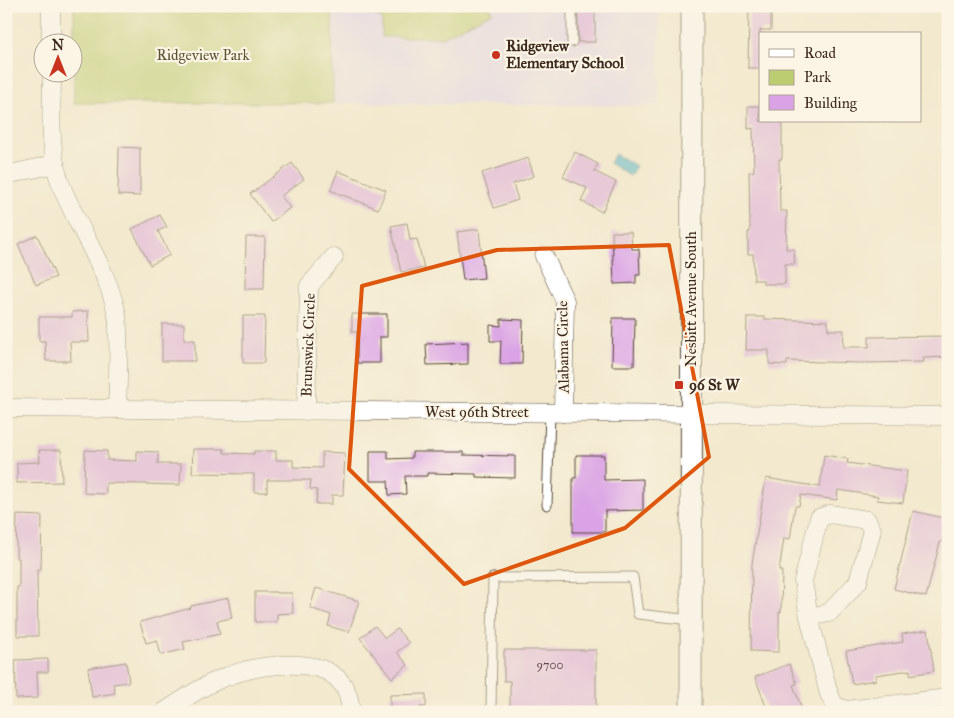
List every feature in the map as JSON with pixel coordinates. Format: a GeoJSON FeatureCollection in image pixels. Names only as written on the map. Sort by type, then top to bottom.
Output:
{"type":"FeatureCollection","features":[{"type":"Feature","properties":{"kind":"street"},"geometry":{"type":"LineString","coordinates":[[51,6],[51,32]]}},
{"type":"Feature","properties":{"kind":"street","name":"Nesbitt Avenue South"},"geometry":{"type":"LineString","coordinates":[[691,712],[692,6]]}},
{"type":"Feature","properties":{"kind":"street"},"geometry":{"type":"LineString","coordinates":[[52,82],[52,138],[55,164],[60,182],[109,284],[117,312],[117,409]]}},
{"type":"Feature","properties":{"kind":"street"},"geometry":{"type":"LineString","coordinates":[[6,175],[55,164]]}},
{"type":"Feature","properties":{"kind":"street","name":"Alabama Circle"},"geometry":{"type":"LineString","coordinates":[[544,256],[565,301],[557,413]]}},
{"type":"Feature","properties":{"kind":"street","name":"Brunswick Circle"},"geometry":{"type":"LineString","coordinates":[[306,411],[309,286],[334,257]]}},
{"type":"Feature","properties":{"kind":"street","name":"West 96th Street"},"geometry":{"type":"LineString","coordinates":[[6,408],[948,416]]}},
{"type":"Feature","properties":{"kind":"street"},"geometry":{"type":"LineString","coordinates":[[809,617],[829,613],[858,582],[872,530],[867,520],[830,514],[819,518],[803,581],[809,617],[828,694],[835,706],[847,710],[948,698]]}},
{"type":"Feature","properties":{"kind":"street"},"geometry":{"type":"LineString","coordinates":[[164,712],[202,688],[227,676],[253,668],[281,665],[304,665],[320,668],[333,675],[343,686],[350,699],[351,712]]}},
{"type":"Feature","properties":{"kind":"lane"},"geometry":{"type":"LineString","coordinates":[[572,6],[572,42]]}},
{"type":"Feature","properties":{"kind":"lane"},"geometry":{"type":"LineString","coordinates":[[547,505],[557,413]]}},
{"type":"Feature","properties":{"kind":"lane"},"geometry":{"type":"LineString","coordinates":[[491,712],[493,578],[633,577],[638,614],[691,620]]}},
{"type":"Feature","properties":{"kind":"highlighted area"},"geometry":{"type":"Polygon","coordinates":[[[669,245],[709,457],[625,528],[464,584],[349,469],[362,286],[497,250],[669,245]]]}},
{"type":"Feature","properties":{"kind":"shaded area","name":"Ridgeview Elementary School"},"geometry":{"type":"Polygon","coordinates":[[[332,6],[660,6],[659,106],[333,103],[332,6]]]}},
{"type":"Feature","properties":{"kind":"green space","name":"Ridgeview Park"},"geometry":{"type":"Polygon","coordinates":[[[74,6],[332,6],[333,103],[74,103],[74,82],[82,82],[82,32],[74,32],[74,6]]]}},
{"type":"Feature","properties":{"kind":"green space"},"geometry":{"type":"Polygon","coordinates":[[[374,6],[490,6],[492,12],[443,37],[382,37],[382,19],[374,15],[374,6]]]}},
{"type":"Feature","properties":{"kind":"water"},"geometry":{"type":"Polygon","coordinates":[[[948,86],[948,168],[944,149],[948,86]]]}},
{"type":"Feature","properties":{"kind":"water"},"geometry":{"type":"Polygon","coordinates":[[[615,154],[636,166],[630,176],[609,163],[615,154]]]}},
{"type":"Feature","properties":{"kind":"building"},"geometry":{"type":"Polygon","coordinates":[[[578,6],[595,6],[595,42],[578,42],[578,6]]]}},
{"type":"Feature","properties":{"kind":"building"},"geometry":{"type":"Polygon","coordinates":[[[749,6],[771,6],[771,30],[760,30],[759,32],[759,68],[748,68],[749,6]]]}},
{"type":"Feature","properties":{"kind":"building"},"geometry":{"type":"Polygon","coordinates":[[[748,106],[759,106],[759,122],[782,122],[782,159],[779,159],[780,211],[787,211],[786,249],[794,249],[795,264],[785,264],[785,284],[763,284],[763,280],[754,280],[753,254],[748,254],[748,232],[750,232],[749,172],[754,171],[753,128],[748,129],[748,106]]]}},
{"type":"Feature","properties":{"kind":"building"},"geometry":{"type":"Polygon","coordinates":[[[119,147],[140,148],[140,196],[118,195],[119,147]]]}},
{"type":"Feature","properties":{"kind":"building"},"geometry":{"type":"Polygon","coordinates":[[[575,152],[598,164],[594,171],[616,182],[602,212],[581,201],[587,188],[563,177],[575,152]]]}},
{"type":"Feature","properties":{"kind":"building"},"geometry":{"type":"Polygon","coordinates":[[[528,158],[534,176],[513,184],[518,200],[494,208],[482,173],[528,158]]]}},
{"type":"Feature","properties":{"kind":"building"},"geometry":{"type":"Polygon","coordinates":[[[292,163],[304,179],[281,196],[290,208],[271,222],[250,194],[292,163]]]}},
{"type":"Feature","properties":{"kind":"building"},"geometry":{"type":"Polygon","coordinates":[[[338,171],[386,190],[378,209],[330,190],[338,171]]]}},
{"type":"Feature","properties":{"kind":"building"},"geometry":{"type":"Polygon","coordinates":[[[160,215],[167,227],[158,231],[170,255],[150,265],[132,229],[160,215]]]}},
{"type":"Feature","properties":{"kind":"building"},"geometry":{"type":"Polygon","coordinates":[[[407,223],[410,240],[417,239],[424,268],[401,272],[391,226],[407,223]]]}},
{"type":"Feature","properties":{"kind":"building"},"geometry":{"type":"Polygon","coordinates":[[[479,229],[484,278],[463,280],[457,232],[479,229]]]}},
{"type":"Feature","properties":{"kind":"building"},"geometry":{"type":"Polygon","coordinates":[[[612,232],[631,232],[632,249],[639,249],[640,275],[636,275],[636,283],[614,284],[612,232]]]}},
{"type":"Feature","properties":{"kind":"building"},"geometry":{"type":"Polygon","coordinates":[[[37,235],[56,277],[36,285],[18,244],[37,235]]]}},
{"type":"Feature","properties":{"kind":"building"},"geometry":{"type":"Polygon","coordinates":[[[246,237],[265,237],[264,289],[245,289],[246,237]]]}},
{"type":"Feature","properties":{"kind":"building"},"geometry":{"type":"Polygon","coordinates":[[[88,311],[89,342],[70,342],[71,361],[46,361],[45,341],[39,341],[39,317],[72,317],[72,312],[88,311]]]}},
{"type":"Feature","properties":{"kind":"building"},"geometry":{"type":"Polygon","coordinates":[[[352,314],[387,314],[387,337],[380,337],[380,363],[357,363],[357,332],[352,332],[352,314]]]}},
{"type":"Feature","properties":{"kind":"building"},"geometry":{"type":"Polygon","coordinates":[[[243,316],[265,316],[264,363],[243,363],[243,316]]]}},
{"type":"Feature","properties":{"kind":"building"},"geometry":{"type":"Polygon","coordinates":[[[747,317],[828,321],[828,330],[844,330],[843,347],[869,347],[869,337],[948,336],[948,357],[923,358],[924,362],[787,361],[787,365],[769,364],[769,350],[746,350],[747,317]]]}},
{"type":"Feature","properties":{"kind":"building"},"geometry":{"type":"Polygon","coordinates":[[[613,318],[635,318],[634,366],[612,366],[613,318]]]}},
{"type":"Feature","properties":{"kind":"building"},"geometry":{"type":"Polygon","coordinates":[[[501,319],[523,320],[522,364],[500,364],[501,341],[490,341],[490,325],[501,326],[501,319]]]}},
{"type":"Feature","properties":{"kind":"building"},"geometry":{"type":"Polygon","coordinates":[[[162,324],[184,324],[184,340],[195,340],[195,361],[162,361],[162,324]]]}},
{"type":"Feature","properties":{"kind":"building"},"geometry":{"type":"Polygon","coordinates":[[[468,342],[468,364],[427,365],[426,344],[468,342]]]}},
{"type":"Feature","properties":{"kind":"building"},"geometry":{"type":"Polygon","coordinates":[[[193,449],[224,449],[224,453],[254,454],[254,451],[276,451],[276,460],[293,460],[293,467],[322,468],[322,452],[345,453],[343,495],[332,495],[332,504],[316,504],[317,490],[310,489],[311,480],[267,480],[267,492],[254,492],[254,474],[192,473],[193,449]]]}},
{"type":"Feature","properties":{"kind":"building"},"geometry":{"type":"Polygon","coordinates":[[[39,450],[61,450],[62,482],[17,483],[17,463],[40,462],[39,450]]]}},
{"type":"Feature","properties":{"kind":"building"},"geometry":{"type":"Polygon","coordinates":[[[85,450],[107,451],[107,460],[137,461],[137,451],[158,452],[158,464],[181,464],[180,485],[106,483],[106,494],[84,493],[85,450]]]}},
{"type":"Feature","properties":{"kind":"building"},"geometry":{"type":"Polygon","coordinates":[[[370,451],[388,451],[388,459],[412,458],[412,452],[463,452],[463,455],[515,456],[515,478],[476,477],[476,474],[427,473],[427,476],[405,476],[406,494],[389,495],[388,481],[370,481],[370,451]]]}},
{"type":"Feature","properties":{"kind":"building"},"geometry":{"type":"Polygon","coordinates":[[[576,455],[604,455],[604,480],[643,479],[643,510],[605,511],[605,532],[573,532],[573,478],[576,478],[576,455]]]}},
{"type":"Feature","properties":{"kind":"building"},"geometry":{"type":"Polygon","coordinates":[[[824,455],[848,459],[847,463],[907,471],[903,503],[877,500],[878,496],[838,490],[837,500],[801,495],[799,506],[795,506],[790,539],[784,538],[779,571],[782,571],[779,652],[751,651],[752,564],[766,478],[820,487],[824,455]]]}},
{"type":"Feature","properties":{"kind":"building"},"geometry":{"type":"Polygon","coordinates":[[[913,511],[948,519],[926,597],[894,589],[913,511]]]}},
{"type":"Feature","properties":{"kind":"building"},"geometry":{"type":"Polygon","coordinates":[[[17,515],[42,516],[41,570],[37,570],[38,636],[17,636],[19,558],[16,558],[17,515]]]}},
{"type":"Feature","properties":{"kind":"building"},"geometry":{"type":"Polygon","coordinates":[[[316,588],[359,601],[349,632],[328,626],[331,615],[310,608],[316,588]]]}},
{"type":"Feature","properties":{"kind":"building"},"geometry":{"type":"Polygon","coordinates":[[[255,592],[292,593],[293,613],[277,614],[277,622],[255,622],[255,592]]]}},
{"type":"Feature","properties":{"kind":"building"},"geometry":{"type":"Polygon","coordinates":[[[228,598],[232,618],[217,621],[220,634],[183,642],[185,649],[161,655],[157,640],[146,643],[140,622],[191,608],[191,606],[228,598]]]}},
{"type":"Feature","properties":{"kind":"building"},"geometry":{"type":"Polygon","coordinates":[[[375,626],[385,638],[397,629],[409,643],[397,652],[408,665],[392,678],[360,638],[375,626]]]}},
{"type":"Feature","properties":{"kind":"building"},"geometry":{"type":"Polygon","coordinates":[[[928,630],[934,671],[910,675],[910,670],[876,675],[876,680],[852,684],[846,651],[903,642],[902,634],[928,630]]]}},
{"type":"Feature","properties":{"kind":"building"},"geometry":{"type":"Polygon","coordinates":[[[504,650],[596,650],[596,712],[510,712],[510,681],[504,681],[504,650]]]}},
{"type":"Feature","properties":{"kind":"building"},"geometry":{"type":"Polygon","coordinates":[[[48,659],[48,672],[37,672],[38,698],[16,699],[15,660],[48,659]]]}},
{"type":"Feature","properties":{"kind":"building"},"geometry":{"type":"Polygon","coordinates":[[[126,662],[129,682],[113,684],[115,693],[92,697],[88,668],[126,662]]]}},
{"type":"Feature","properties":{"kind":"building"},"geometry":{"type":"Polygon","coordinates":[[[789,664],[797,684],[793,685],[803,712],[768,712],[755,677],[789,664]]]}},
{"type":"Feature","properties":{"kind":"building"},"geometry":{"type":"Polygon","coordinates":[[[426,694],[426,707],[420,707],[420,712],[390,712],[390,695],[426,694]]]}},
{"type":"Feature","properties":{"kind":"place","name":"Ridgeview Elementary School"},"geometry":{"type":"Point","coordinates":[496,55]}},
{"type":"Feature","properties":{"kind":"place","name":"96 St W"},"geometry":{"type":"Point","coordinates":[679,385]}}]}
